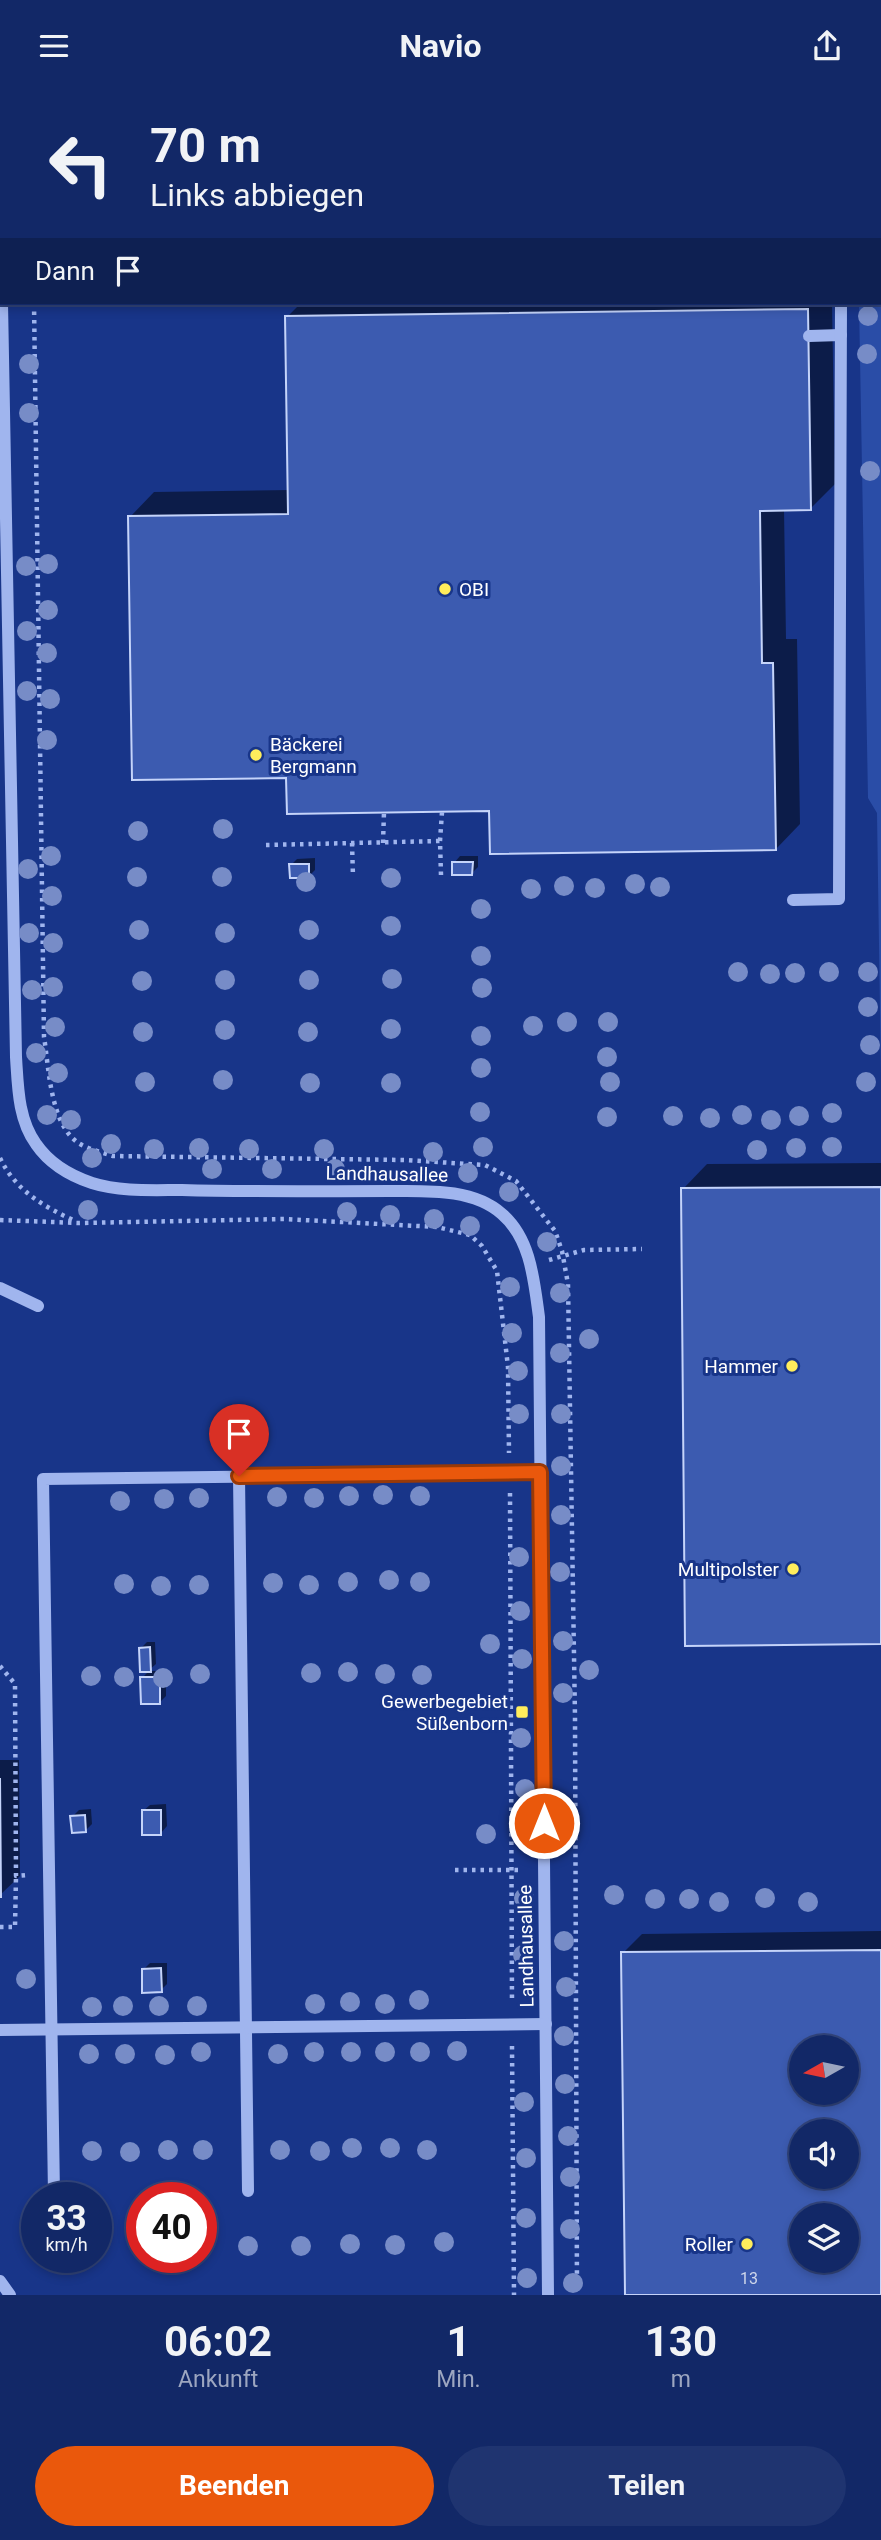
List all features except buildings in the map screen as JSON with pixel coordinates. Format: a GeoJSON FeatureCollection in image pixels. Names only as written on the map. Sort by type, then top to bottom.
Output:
{"type":"FeatureCollection","features":[{"type":"Feature","properties":{"kind":"street"},"geometry":{"type":"LineString","coordinates":[[636,91],[673,91]]}},
{"type":"Feature","properties":{"kind":"street","name":"Landhausallee"},"geometry":{"type":"LineString","coordinates":[[2,305],[16,1058],[24,1122],[36,1145],[51,1161],[69,1174],[93,1184],[120,1189],[243,1192],[400,1191],[466,1195],[489,1204],[503,1215],[518,1233],[530,1264],[539,1317],[548,2295]]}},
{"type":"Feature","properties":{"kind":"street"},"geometry":{"type":"LineString","coordinates":[[793,900],[839,899],[841,305]]}},
{"type":"Feature","properties":{"kind":"street"},"geometry":{"type":"LineString","coordinates":[[809,336],[841,335]]}},
{"type":"Feature","properties":{"kind":"street"},"geometry":{"type":"LineString","coordinates":[[0,1288],[38,1306]]}},
{"type":"Feature","properties":{"kind":"street"},"geometry":{"type":"LineString","coordinates":[[54,2182],[43,1479],[540,1472]]}},
{"type":"Feature","properties":{"kind":"street"},"geometry":{"type":"LineString","coordinates":[[239,1476],[248,2191]]}},
{"type":"Feature","properties":{"kind":"street"},"geometry":{"type":"LineString","coordinates":[[0,2030],[546,2024]]}},
{"type":"Feature","properties":{"kind":"street"},"geometry":{"type":"LineString","coordinates":[[0,2281],[10,2295]]}},
{"type":"Feature","properties":{"kind":"path"},"geometry":{"type":"LineString","coordinates":[[34,305],[44,1037],[56,1109],[63,1126],[76,1141],[113,1156],[404,1160],[485,1165],[516,1181],[555,1231],[563,1257],[568,1284],[574,1675],[577,2295]]}},
{"type":"Feature","properties":{"kind":"path"},"geometry":{"type":"LineString","coordinates":[[441,875],[442,811]]}},
{"type":"Feature","properties":{"kind":"path"},"geometry":{"type":"LineString","coordinates":[[383,843],[384,813]]}},
{"type":"Feature","properties":{"kind":"path"},"geometry":{"type":"LineString","coordinates":[[266,845],[440,841]]}},
{"type":"Feature","properties":{"kind":"path"},"geometry":{"type":"LineString","coordinates":[[352,843],[353,877]]}},
{"type":"Feature","properties":{"kind":"path"},"geometry":{"type":"LineString","coordinates":[[0,1158],[16,1184],[44,1206],[79,1223]]}},
{"type":"Feature","properties":{"kind":"path"},"geometry":{"type":"LineString","coordinates":[[0,1220],[79,1223],[284,1219],[437,1227],[470,1235],[482,1246],[497,1271],[508,1367],[514,2295]]}},
{"type":"Feature","properties":{"kind":"path"},"geometry":{"type":"LineString","coordinates":[[497,1271],[584,1250],[642,1249]]}},
{"type":"Feature","properties":{"kind":"path"},"geometry":{"type":"LineString","coordinates":[[0,1666],[15,1684],[16,1875],[15,1927],[0,1927]]}},
{"type":"Feature","properties":{"kind":"path"},"geometry":{"type":"LineString","coordinates":[[455,1870],[512,1870]]}},
{"type":"Feature","properties":{"kind":"path"},"geometry":{"type":"LineString","coordinates":[[16,1875],[49,1875]]}},
{"type":"Feature","properties":{"kind":"shaded area"},"geometry":{"type":"Polygon","coordinates":[[[859,305],[881,305],[881,1076],[877,813],[868,798],[859,305]]]}},
{"type":"Feature","properties":{"kind":"place","name":"OBI"},"geometry":{"type":"Point","coordinates":[445,589]}},
{"type":"Feature","properties":{"kind":"place","name":"Bäckerei Bergmann"},"geometry":{"type":"Point","coordinates":[256,755]}},
{"type":"Feature","properties":{"kind":"place","name":"Hammer"},"geometry":{"type":"Point","coordinates":[792,1366]}},
{"type":"Feature","properties":{"kind":"place","name":"Multipolster"},"geometry":{"type":"Point","coordinates":[793,1569]}},
{"type":"Feature","properties":{"kind":"place","name":"Gewerbegebiet Süßenborn"},"geometry":{"type":"Point","coordinates":[522,1712]}},
{"type":"Feature","properties":{"kind":"place","name":"Roller"},"geometry":{"type":"Point","coordinates":[747,2244]}},
{"type":"Feature","properties":{"kind":"route"},"geometry":{"type":"LineString","coordinates":[[239,1476],[540,1472],[544,1823]]}}]}
